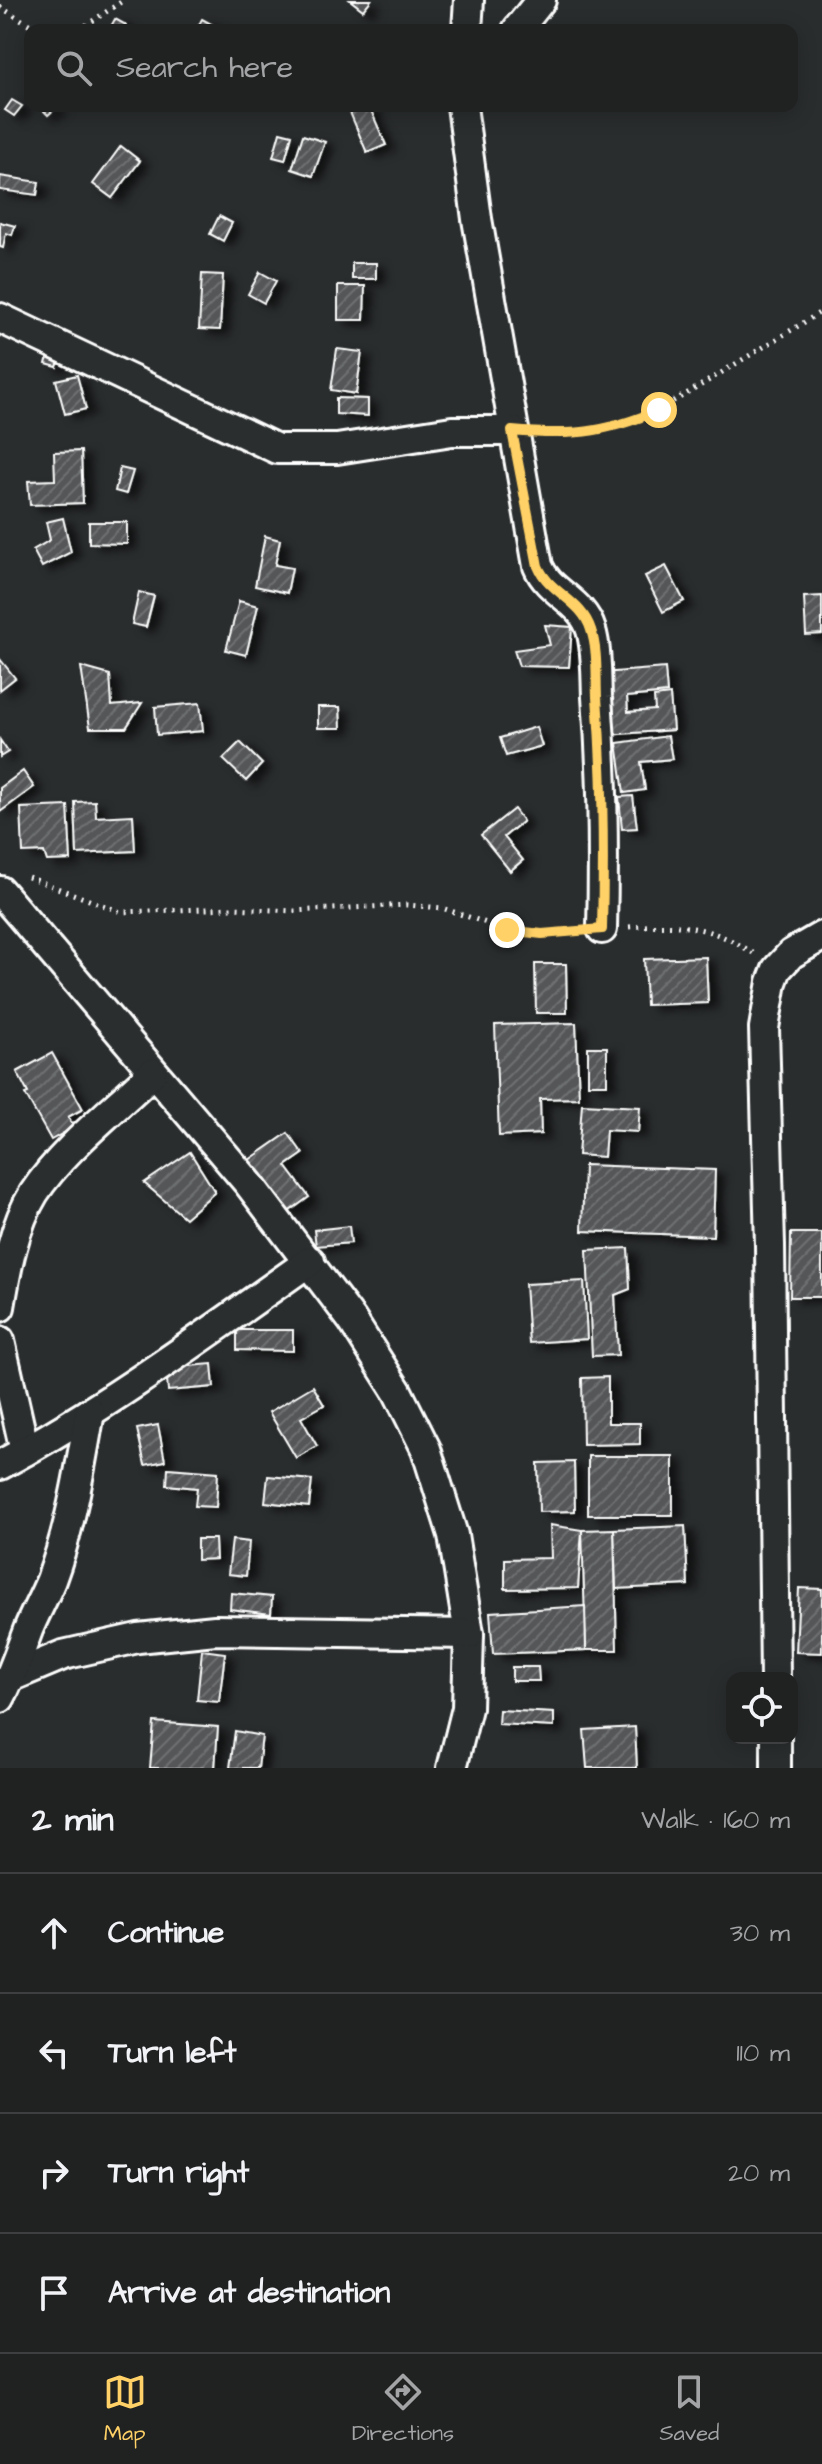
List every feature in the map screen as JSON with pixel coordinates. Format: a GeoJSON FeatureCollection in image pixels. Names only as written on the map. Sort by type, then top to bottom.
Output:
{"type":"FeatureCollection","features":[{"type":"Feature","properties":{"kind":"street"},"geometry":{"type":"LineString","coordinates":[[467,24],[469,0]]}},
{"type":"Feature","properties":{"kind":"street"},"geometry":{"type":"LineString","coordinates":[[522,24],[541,0]]}},
{"type":"Feature","properties":{"kind":"street"},"geometry":{"type":"LineString","coordinates":[[463,112],[512,431],[538,566],[543,578],[581,610],[591,629],[601,743],[604,843],[602,929]]}},
{"type":"Feature","properties":{"kind":"street"},"geometry":{"type":"LineString","coordinates":[[0,318],[277,449],[337,449],[452,431],[512,431]]}},
{"type":"Feature","properties":{"kind":"street"},"geometry":{"type":"LineString","coordinates":[[11,883],[11,920],[152,1073],[249,1184],[310,1261],[397,1391],[426,1449],[453,1535],[469,1634],[467,1708],[452,1768]]}},
{"type":"Feature","properties":{"kind":"street"},"geometry":{"type":"LineString","coordinates":[[775,1672],[764,1028],[777,969],[791,954],[822,936]]}},
{"type":"Feature","properties":{"kind":"street"},"geometry":{"type":"LineString","coordinates":[[0,1307],[8,1241],[33,1195],[56,1166],[152,1073]]}},
{"type":"Feature","properties":{"kind":"street"},"geometry":{"type":"LineString","coordinates":[[0,1465],[90,1412],[310,1261]]}},
{"type":"Feature","properties":{"kind":"street"},"geometry":{"type":"LineString","coordinates":[[0,1341],[25,1451]]}},
{"type":"Feature","properties":{"kind":"street"},"geometry":{"type":"LineString","coordinates":[[6,1687],[51,1580],[67,1529],[90,1412]]}},
{"type":"Feature","properties":{"kind":"street"},"geometry":{"type":"LineString","coordinates":[[6,1687],[63,1655],[138,1638],[215,1630],[469,1634]]}},
{"type":"Feature","properties":{"kind":"street"},"geometry":{"type":"LineString","coordinates":[[776,1744],[776,1768]]}},
{"type":"Feature","properties":{"kind":"path"},"geometry":{"type":"LineString","coordinates":[[88,24],[124,0]]}},
{"type":"Feature","properties":{"kind":"path"},"geometry":{"type":"LineString","coordinates":[[0,7],[29,24]]}},
{"type":"Feature","properties":{"kind":"path"},"geometry":{"type":"LineString","coordinates":[[512,431],[553,435],[586,433],[625,424],[687,395],[822,311]]}},
{"type":"Feature","properties":{"kind":"path"},"geometry":{"type":"LineString","coordinates":[[11,883],[121,912],[232,908],[294,911],[407,905],[442,908],[507,930],[542,934],[666,924],[702,928],[729,938],[777,969]]}},
{"type":"Feature","properties":{"kind":"building"},"geometry":{"type":"Polygon","coordinates":[[[350,0],[371,0],[363,10],[350,0]]]}},
{"type":"Feature","properties":{"kind":"building"},"geometry":{"type":"Polygon","coordinates":[[[12,100],[22,106],[14,116],[5,110],[12,100]]]}},
{"type":"Feature","properties":{"kind":"building"},"geometry":{"type":"Polygon","coordinates":[[[350,112],[372,112],[386,145],[367,153],[350,112]]]}},
{"type":"Feature","properties":{"kind":"building"},"geometry":{"type":"Polygon","coordinates":[[[280,132],[292,135],[285,160],[273,157],[280,132]]]}},
{"type":"Feature","properties":{"kind":"building"},"geometry":{"type":"Polygon","coordinates":[[[303,135],[325,142],[313,176],[292,169],[303,135]]]}},
{"type":"Feature","properties":{"kind":"building"},"geometry":{"type":"Polygon","coordinates":[[[121,146],[140,161],[112,198],[93,184],[121,146]]]}},
{"type":"Feature","properties":{"kind":"building"},"geometry":{"type":"Polygon","coordinates":[[[0,176],[39,182],[37,195],[0,190],[0,176]]]}},
{"type":"Feature","properties":{"kind":"building"},"geometry":{"type":"Polygon","coordinates":[[[219,216],[232,223],[223,241],[210,234],[219,216]]]}},
{"type":"Feature","properties":{"kind":"building"},"geometry":{"type":"Polygon","coordinates":[[[0,222],[15,226],[12,235],[6,233],[3,248],[0,247],[0,222]]]}},
{"type":"Feature","properties":{"kind":"building"},"geometry":{"type":"Polygon","coordinates":[[[352,263],[376,263],[376,279],[352,279],[352,263]]]}},
{"type":"Feature","properties":{"kind":"building"},"geometry":{"type":"Polygon","coordinates":[[[260,272],[276,281],[264,303],[248,294],[260,272]]]}},
{"type":"Feature","properties":{"kind":"building"},"geometry":{"type":"Polygon","coordinates":[[[202,274],[223,275],[220,330],[199,329],[202,274]]]}},
{"type":"Feature","properties":{"kind":"building"},"geometry":{"type":"Polygon","coordinates":[[[338,286],[365,286],[364,320],[338,320],[338,286]]]}},
{"type":"Feature","properties":{"kind":"building"},"geometry":{"type":"Polygon","coordinates":[[[337,349],[362,352],[356,394],[331,390],[337,349]]]}},
{"type":"Feature","properties":{"kind":"building"},"geometry":{"type":"Polygon","coordinates":[[[49,352],[61,356],[57,367],[46,364],[49,352]]]}},
{"type":"Feature","properties":{"kind":"building"},"geometry":{"type":"Polygon","coordinates":[[[77,375],[86,409],[65,414],[56,380],[77,375]]]}},
{"type":"Feature","properties":{"kind":"building"},"geometry":{"type":"Polygon","coordinates":[[[336,398],[368,399],[368,416],[336,414],[336,398]]]}},
{"type":"Feature","properties":{"kind":"building"},"geometry":{"type":"Polygon","coordinates":[[[81,451],[83,503],[30,505],[28,481],[55,480],[54,452],[81,451]]]}},
{"type":"Feature","properties":{"kind":"building"},"geometry":{"type":"Polygon","coordinates":[[[120,468],[133,471],[126,494],[115,491],[120,468]]]}},
{"type":"Feature","properties":{"kind":"building"},"geometry":{"type":"Polygon","coordinates":[[[63,518],[71,552],[42,567],[33,550],[50,540],[46,522],[63,518]]]}},
{"type":"Feature","properties":{"kind":"building"},"geometry":{"type":"Polygon","coordinates":[[[89,522],[127,522],[127,544],[89,543],[89,522]]]}},
{"type":"Feature","properties":{"kind":"building"},"geometry":{"type":"Polygon","coordinates":[[[265,536],[280,540],[275,565],[292,568],[287,593],[255,586],[265,536]]]}},
{"type":"Feature","properties":{"kind":"building"},"geometry":{"type":"Polygon","coordinates":[[[666,566],[684,601],[663,612],[645,576],[666,566]]]}},
{"type":"Feature","properties":{"kind":"building"},"geometry":{"type":"Polygon","coordinates":[[[139,592],[154,596],[146,627],[132,624],[139,592]]]}},
{"type":"Feature","properties":{"kind":"building"},"geometry":{"type":"Polygon","coordinates":[[[822,596],[822,634],[806,635],[804,597],[822,596]]]}},
{"type":"Feature","properties":{"kind":"building"},"geometry":{"type":"Polygon","coordinates":[[[239,601],[258,606],[246,655],[226,650],[239,601]]]}},
{"type":"Feature","properties":{"kind":"building"},"geometry":{"type":"Polygon","coordinates":[[[545,625],[572,627],[569,667],[519,666],[514,650],[550,645],[545,625]]]}},
{"type":"Feature","properties":{"kind":"building"},"geometry":{"type":"Polygon","coordinates":[[[0,659],[15,678],[0,690],[0,659]]]}},
{"type":"Feature","properties":{"kind":"building"},"geometry":{"type":"Polygon","coordinates":[[[81,667],[110,675],[112,706],[142,703],[126,728],[90,728],[81,667]]]}},
{"type":"Feature","properties":{"kind":"building"},"geometry":{"type":"Polygon","coordinates":[[[665,668],[667,693],[627,697],[628,712],[655,710],[654,697],[670,695],[673,730],[607,735],[602,673],[665,668]]]}},
{"type":"Feature","properties":{"kind":"building"},"geometry":{"type":"Polygon","coordinates":[[[200,703],[203,731],[157,735],[155,707],[200,703]]]}},
{"type":"Feature","properties":{"kind":"building"},"geometry":{"type":"Polygon","coordinates":[[[318,707],[340,707],[341,728],[318,728],[318,707]]]}},
{"type":"Feature","properties":{"kind":"building"},"geometry":{"type":"Polygon","coordinates":[[[536,727],[542,746],[506,756],[500,738],[536,727]]]}},
{"type":"Feature","properties":{"kind":"building"},"geometry":{"type":"Polygon","coordinates":[[[668,736],[672,759],[641,762],[645,790],[624,793],[617,743],[668,736]]]}},
{"type":"Feature","properties":{"kind":"building"},"geometry":{"type":"Polygon","coordinates":[[[0,740],[8,752],[0,757],[0,740]]]}},
{"type":"Feature","properties":{"kind":"building"},"geometry":{"type":"Polygon","coordinates":[[[240,742],[262,764],[246,781],[223,759],[240,742]]]}},
{"type":"Feature","properties":{"kind":"building"},"geometry":{"type":"Polygon","coordinates":[[[23,771],[34,787],[0,812],[0,788],[23,771]]]}},
{"type":"Feature","properties":{"kind":"building"},"geometry":{"type":"Polygon","coordinates":[[[633,796],[637,828],[622,829],[619,797],[633,796]]]}},
{"type":"Feature","properties":{"kind":"building"},"geometry":{"type":"Polygon","coordinates":[[[95,801],[96,817],[133,815],[135,851],[77,854],[75,802],[95,801]]]}},
{"type":"Feature","properties":{"kind":"building"},"geometry":{"type":"Polygon","coordinates":[[[68,806],[71,860],[47,861],[44,852],[23,853],[21,808],[68,806]]]}},
{"type":"Feature","properties":{"kind":"building"},"geometry":{"type":"Polygon","coordinates":[[[514,809],[523,821],[504,837],[523,860],[510,871],[481,835],[514,809]]]}},
{"type":"Feature","properties":{"kind":"building"},"geometry":{"type":"Polygon","coordinates":[[[706,957],[708,1003],[646,1005],[644,959],[706,957]]]}},
{"type":"Feature","properties":{"kind":"building"},"geometry":{"type":"Polygon","coordinates":[[[535,964],[566,964],[567,1013],[536,1013],[535,964]]]}},
{"type":"Feature","properties":{"kind":"building"},"geometry":{"type":"Polygon","coordinates":[[[576,1023],[579,1098],[540,1099],[541,1134],[499,1136],[495,1025],[576,1023]]]}},
{"type":"Feature","properties":{"kind":"building"},"geometry":{"type":"Polygon","coordinates":[[[588,1047],[607,1047],[607,1084],[588,1084],[588,1047]]]}},
{"type":"Feature","properties":{"kind":"building"},"geometry":{"type":"Polygon","coordinates":[[[52,1053],[83,1109],[68,1117],[74,1127],[51,1140],[25,1094],[28,1093],[17,1072],[52,1053]]]}},
{"type":"Feature","properties":{"kind":"building"},"geometry":{"type":"Polygon","coordinates":[[[582,1104],[640,1107],[638,1132],[606,1130],[604,1157],[578,1155],[582,1104]]]}},
{"type":"Feature","properties":{"kind":"building"},"geometry":{"type":"Polygon","coordinates":[[[288,1133],[303,1154],[286,1166],[309,1197],[287,1213],[249,1160],[288,1133]]]}},
{"type":"Feature","properties":{"kind":"building"},"geometry":{"type":"Polygon","coordinates":[[[190,1152],[215,1192],[185,1218],[144,1183],[190,1152]]]}},
{"type":"Feature","properties":{"kind":"building"},"geometry":{"type":"Polygon","coordinates":[[[584,1165],[715,1170],[713,1236],[582,1231],[584,1165]]]}},
{"type":"Feature","properties":{"kind":"building"},"geometry":{"type":"Polygon","coordinates":[[[349,1226],[351,1243],[316,1246],[314,1230],[349,1226]]]}},
{"type":"Feature","properties":{"kind":"building"},"geometry":{"type":"Polygon","coordinates":[[[791,1233],[822,1233],[822,1297],[790,1297],[791,1233]]]}},
{"type":"Feature","properties":{"kind":"building"},"geometry":{"type":"Polygon","coordinates":[[[628,1248],[630,1289],[615,1295],[618,1355],[592,1356],[587,1250],[628,1248]]]}},
{"type":"Feature","properties":{"kind":"building"},"geometry":{"type":"Polygon","coordinates":[[[584,1281],[587,1339],[529,1343],[525,1284],[584,1281]]]}},
{"type":"Feature","properties":{"kind":"building"},"geometry":{"type":"Polygon","coordinates":[[[237,1330],[293,1330],[293,1351],[237,1350],[237,1330]]]}},
{"type":"Feature","properties":{"kind":"building"},"geometry":{"type":"Polygon","coordinates":[[[212,1364],[214,1387],[168,1391],[166,1368],[212,1364]]]}},
{"type":"Feature","properties":{"kind":"building"},"geometry":{"type":"Polygon","coordinates":[[[608,1377],[608,1423],[640,1423],[640,1444],[583,1445],[582,1378],[608,1377]]]}},
{"type":"Feature","properties":{"kind":"building"},"geometry":{"type":"Polygon","coordinates":[[[313,1386],[324,1405],[301,1418],[317,1446],[296,1458],[269,1412],[313,1386]]]}},
{"type":"Feature","properties":{"kind":"building"},"geometry":{"type":"Polygon","coordinates":[[[158,1425],[165,1461],[145,1465],[137,1429],[158,1425]]]}},
{"type":"Feature","properties":{"kind":"building"},"geometry":{"type":"Polygon","coordinates":[[[588,1456],[673,1456],[673,1515],[588,1515],[588,1456]]]}},
{"type":"Feature","properties":{"kind":"building"},"geometry":{"type":"Polygon","coordinates":[[[574,1462],[575,1511],[539,1512],[538,1463],[574,1462]]]}},
{"type":"Feature","properties":{"kind":"building"},"geometry":{"type":"Polygon","coordinates":[[[168,1468],[218,1472],[216,1507],[195,1506],[197,1488],[167,1485],[168,1468]]]}},
{"type":"Feature","properties":{"kind":"building"},"geometry":{"type":"Polygon","coordinates":[[[268,1476],[312,1480],[309,1507],[265,1502],[268,1476]]]}},
{"type":"Feature","properties":{"kind":"building"},"geometry":{"type":"Polygon","coordinates":[[[550,1525],[582,1530],[578,1588],[505,1589],[505,1559],[551,1558],[550,1525]]]}},
{"type":"Feature","properties":{"kind":"building"},"geometry":{"type":"Polygon","coordinates":[[[685,1526],[688,1585],[616,1589],[614,1529],[685,1526]]]}},
{"type":"Feature","properties":{"kind":"building"},"geometry":{"type":"Polygon","coordinates":[[[614,1529],[617,1650],[586,1650],[582,1530],[614,1529]]]}},
{"type":"Feature","properties":{"kind":"building"},"geometry":{"type":"Polygon","coordinates":[[[197,1539],[215,1539],[216,1559],[197,1560],[197,1539]]]}},
{"type":"Feature","properties":{"kind":"building"},"geometry":{"type":"Polygon","coordinates":[[[232,1540],[249,1542],[246,1576],[228,1574],[232,1540]]]}},
{"type":"Feature","properties":{"kind":"building"},"geometry":{"type":"Polygon","coordinates":[[[799,1588],[822,1589],[822,1653],[796,1652],[799,1588]]]}},
{"type":"Feature","properties":{"kind":"building"},"geometry":{"type":"Polygon","coordinates":[[[231,1593],[272,1597],[271,1614],[230,1609],[231,1593]]]}},
{"type":"Feature","properties":{"kind":"building"},"geometry":{"type":"Polygon","coordinates":[[[585,1606],[586,1650],[493,1654],[490,1612],[585,1606]]]}},
{"type":"Feature","properties":{"kind":"building"},"geometry":{"type":"Polygon","coordinates":[[[202,1650],[225,1653],[219,1702],[197,1700],[202,1650]]]}},
{"type":"Feature","properties":{"kind":"building"},"geometry":{"type":"Polygon","coordinates":[[[512,1667],[538,1667],[539,1681],[512,1681],[512,1667]]]}},
{"type":"Feature","properties":{"kind":"building"},"geometry":{"type":"Polygon","coordinates":[[[499,1710],[554,1713],[554,1727],[498,1724],[499,1710]]]}},
{"type":"Feature","properties":{"kind":"building"},"geometry":{"type":"Polygon","coordinates":[[[154,1722],[218,1727],[215,1768],[150,1768],[154,1722]]]}},
{"type":"Feature","properties":{"kind":"building"},"geometry":{"type":"Polygon","coordinates":[[[635,1727],[637,1768],[587,1768],[584,1730],[635,1727]]]}},
{"type":"Feature","properties":{"kind":"building"},"geometry":{"type":"Polygon","coordinates":[[[235,1731],[262,1736],[258,1768],[230,1768],[235,1731]]]}},
{"type":"Feature","properties":{"kind":"route"},"geometry":{"type":"LineString","coordinates":[[507,930],[542,934],[602,929],[604,843],[601,743],[591,629],[581,610],[543,578],[538,566],[512,431],[553,435],[586,433],[625,424],[659,410]]}}]}
